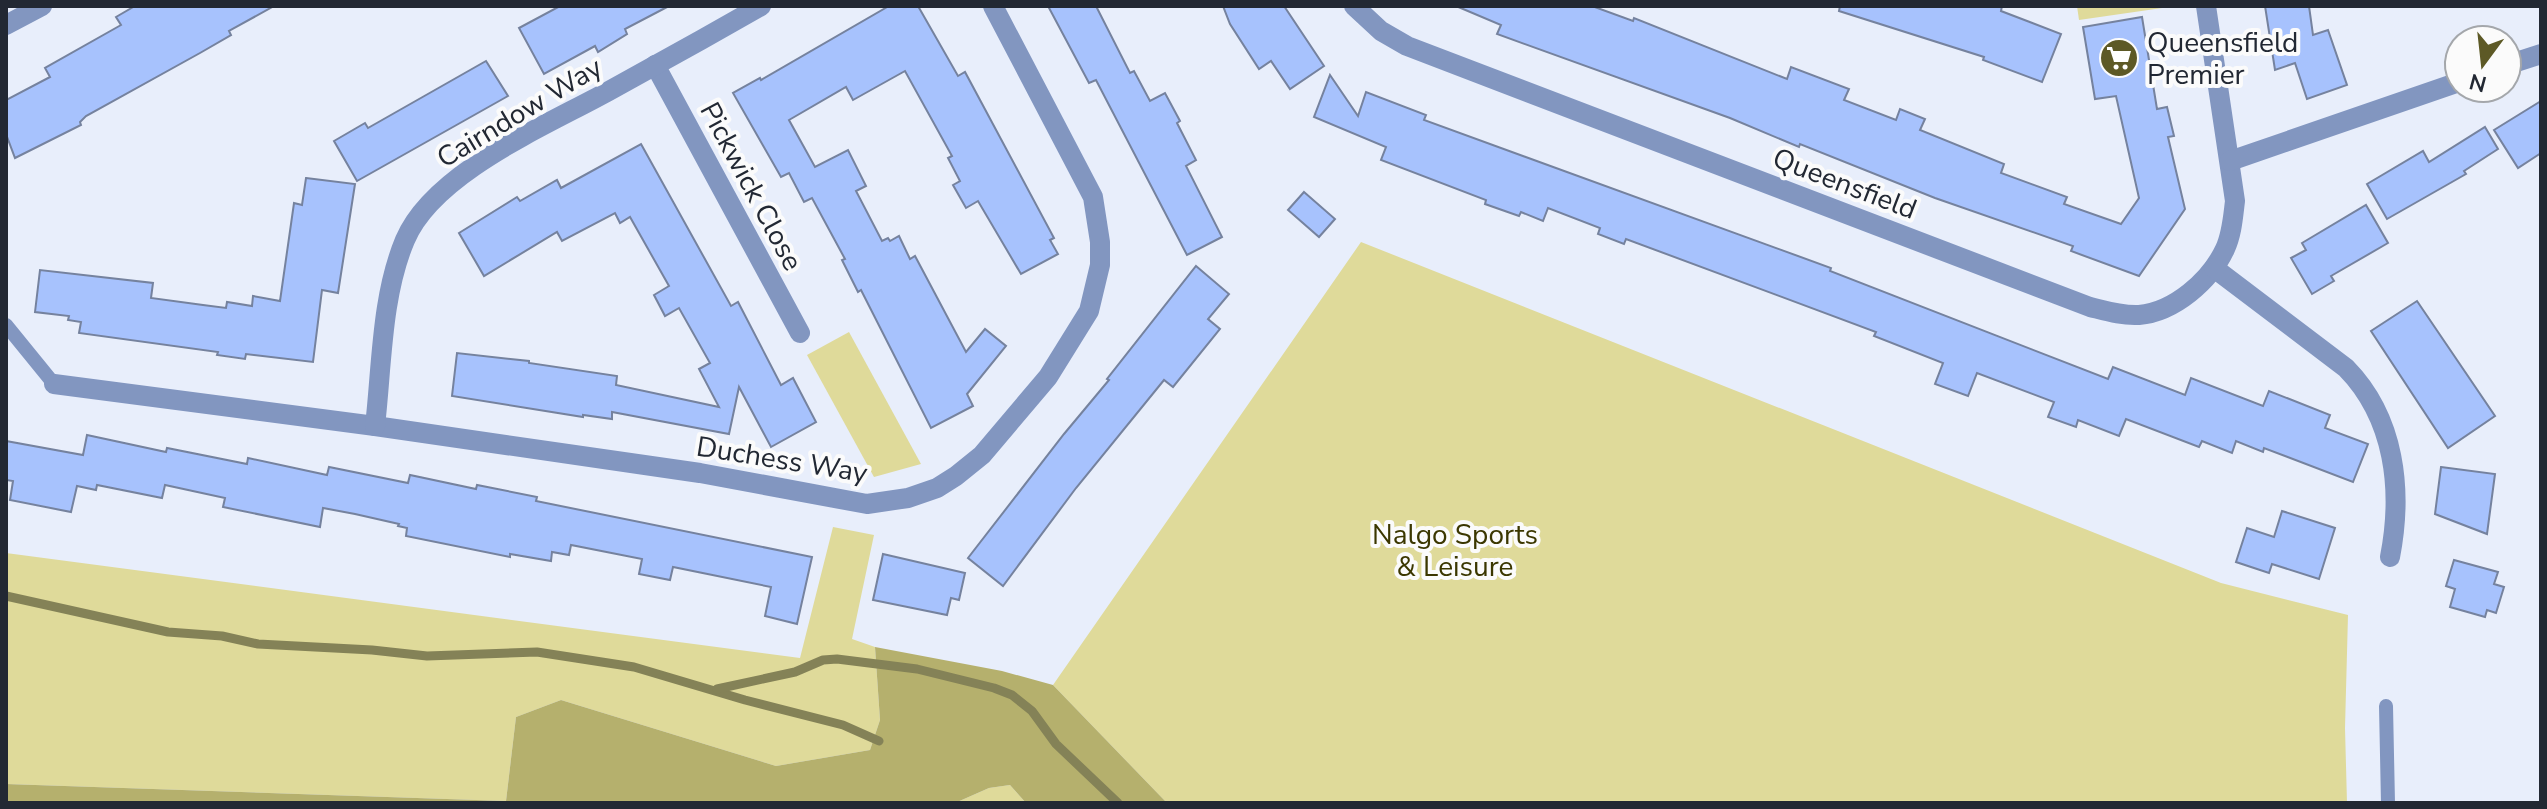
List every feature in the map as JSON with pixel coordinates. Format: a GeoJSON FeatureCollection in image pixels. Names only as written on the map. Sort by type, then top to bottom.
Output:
{"type":"FeatureCollection","features":[{"type":"Feature","properties":{"kind":"street"},"geometry":{"type":"LineString","coordinates":[[6,25],[42,6]]}},
{"type":"Feature","properties":{"kind":"street","name":"Cairndow Way"},"geometry":{"type":"LineString","coordinates":[[375,426],[392,285],[404,241],[423,210],[455,180],[491,156],[761,6]]}},
{"type":"Feature","properties":{"kind":"street","name":"Duchess Way"},"geometry":{"type":"LineString","coordinates":[[54,384],[700,473],[867,504],[908,498],[937,488],[982,455],[1057,364],[1089,311],[1100,265],[1098,219],[1093,197],[993,6]]}},
{"type":"Feature","properties":{"kind":"street","name":"Queensfield"},"geometry":{"type":"LineString","coordinates":[[1354,6],[1381,31],[1407,46],[2090,307],[2117,314],[2141,315],[2167,307],[2195,289],[2214,268],[2225,249],[2232,227],[2235,201],[2206,6]]}},
{"type":"Feature","properties":{"kind":"street","name":"Pickwick Close"},"geometry":{"type":"LineString","coordinates":[[655,65],[800,333]]}},
{"type":"Feature","properties":{"kind":"street"},"geometry":{"type":"LineString","coordinates":[[2230,161],[2443,88]]}},
{"type":"Feature","properties":{"kind":"street"},"geometry":{"type":"LineString","coordinates":[[2214,268],[2346,368],[2370,395],[2384,428],[2391,456],[2395,493],[2390,557]]}},
{"type":"Feature","properties":{"kind":"lane"},"geometry":{"type":"LineString","coordinates":[[6,325],[54,384]]}},
{"type":"Feature","properties":{"kind":"lane"},"geometry":{"type":"LineString","coordinates":[[2386,706],[2388,803]]}},
{"type":"Feature","properties":{"kind":"green space"},"geometry":{"type":"Polygon","coordinates":[[[2077,6],[2176,6],[2079,20],[2077,6]]]}},
{"type":"Feature","properties":{"kind":"green space","name":"Nalgo Sports & Leisure"},"geometry":{"type":"Polygon","coordinates":[[[1361,242],[2221,583],[2348,615],[2347,803],[1167,803],[1053,685],[1361,242]]]}},
{"type":"Feature","properties":{"kind":"green space"},"geometry":{"type":"Polygon","coordinates":[[[849,332],[921,464],[874,477],[807,355],[849,332]]]}},
{"type":"Feature","properties":{"kind":"green space"},"geometry":{"type":"Polygon","coordinates":[[[833,527],[874,535],[852,639],[875,647],[880,720],[870,750],[776,766],[561,700],[516,717],[506,801],[6,784],[6,553],[800,658],[833,527]]]}},
{"type":"Feature","properties":{"kind":"green space"},"geometry":{"type":"Polygon","coordinates":[[[1010,785],[1026,803],[955,803],[989,788],[1010,785]]]}},
{"type":"Feature","properties":{"kind":"shaded area"},"geometry":{"type":"Polygon","coordinates":[[[875,647],[1002,671],[1053,685],[1167,803],[1026,803],[1010,785],[989,788],[955,803],[6,803],[6,784],[506,801],[516,717],[561,700],[776,766],[870,750],[880,720],[875,647]]]}},
{"type":"Feature","properties":{"kind":"building"},"geometry":{"type":"Polygon","coordinates":[[[135,6],[274,6],[229,31],[231,35],[86,116],[81,125],[15,158],[6,134],[6,100],[50,77],[45,68],[121,25],[116,17],[135,6]]]}},
{"type":"Feature","properties":{"kind":"building"},"geometry":{"type":"Polygon","coordinates":[[[560,6],[669,6],[625,29],[627,34],[598,52],[595,46],[544,74],[519,28],[560,6]]]}},
{"type":"Feature","properties":{"kind":"building"},"geometry":{"type":"Polygon","coordinates":[[[889,6],[918,6],[958,76],[965,72],[1054,238],[1050,240],[1058,254],[1021,274],[978,201],[966,208],[953,185],[960,181],[948,158],[952,156],[905,71],[853,100],[846,87],[789,120],[815,167],[848,150],[866,186],[856,191],[882,241],[899,236],[910,259],[915,256],[966,352],[985,329],[1006,346],[967,394],[973,406],[931,428],[812,198],[804,202],[789,173],[781,177],[733,93],[889,6]]]}},
{"type":"Feature","properties":{"kind":"building"},"geometry":{"type":"Polygon","coordinates":[[[1048,6],[1096,6],[1130,73],[1134,71],[1150,101],[1165,93],[1196,160],[1186,166],[1222,237],[1187,255],[1096,80],[1089,83],[1048,6]]]}},
{"type":"Feature","properties":{"kind":"building"},"geometry":{"type":"Polygon","coordinates":[[[1223,6],[1284,6],[1324,66],[1290,89],[1271,61],[1259,69],[1230,24],[1223,6]]]}},
{"type":"Feature","properties":{"kind":"building"},"geometry":{"type":"Polygon","coordinates":[[[1456,6],[1592,6],[1633,21],[1634,18],[1787,79],[1791,67],[1849,89],[1844,100],[1896,120],[1900,109],[1925,119],[1920,130],[2004,164],[2001,173],[2067,197],[2064,204],[2121,224],[2139,198],[2116,96],[2095,99],[2083,27],[2142,17],[2157,109],[2167,107],[2174,136],[2168,137],[2185,209],[2139,276],[2071,251],[2073,246],[1935,198],[1800,144],[1799,147],[1730,118],[1497,34],[1501,25],[1456,6]]]}},
{"type":"Feature","properties":{"kind":"building"},"geometry":{"type":"Polygon","coordinates":[[[1840,6],[2002,6],[2001,11],[2061,34],[2042,82],[1983,60],[1984,57],[1839,11],[1840,6]]]}},
{"type":"Feature","properties":{"kind":"building"},"geometry":{"type":"Polygon","coordinates":[[[2265,6],[2309,6],[2313,35],[2328,30],[2347,85],[2307,99],[2295,63],[2275,70],[2265,6]]]}},
{"type":"Feature","properties":{"kind":"building"},"geometry":{"type":"Polygon","coordinates":[[[486,61],[508,96],[357,181],[334,141],[365,123],[368,128],[486,61]]]}},
{"type":"Feature","properties":{"kind":"building"},"geometry":{"type":"Polygon","coordinates":[[[1330,75],[1358,116],[1366,92],[1426,115],[1424,120],[1831,268],[1830,271],[2108,379],[2113,367],[2185,395],[2191,378],[2263,406],[2269,391],[2330,415],[2325,428],[2368,444],[2353,482],[2264,448],[2263,452],[2236,441],[2232,453],[2202,441],[2199,447],[2126,419],[2119,436],[2078,420],[2076,427],[2048,417],[2054,402],[1977,373],[1968,396],[1935,384],[1943,363],[1874,336],[1876,332],[1626,239],[1624,244],[1598,234],[1600,228],[1548,208],[1543,221],[1521,212],[1519,216],[1485,204],[1486,200],[1381,160],[1386,147],[1314,117],[1330,75]]]}},
{"type":"Feature","properties":{"kind":"building"},"geometry":{"type":"Polygon","coordinates":[[[2541,101],[2541,153],[2518,168],[2494,130],[2541,101]]]}},
{"type":"Feature","properties":{"kind":"building"},"geometry":{"type":"Polygon","coordinates":[[[2485,127],[2498,149],[2464,171],[2466,174],[2387,219],[2367,184],[2423,151],[2429,162],[2485,127]]]}},
{"type":"Feature","properties":{"kind":"building"},"geometry":{"type":"Polygon","coordinates":[[[641,144],[731,306],[738,302],[781,385],[793,378],[816,422],[771,447],[739,387],[729,434],[612,412],[612,419],[583,417],[452,396],[457,353],[617,376],[616,385],[719,407],[699,369],[710,363],[679,308],[665,316],[654,295],[669,286],[630,217],[620,223],[615,213],[562,241],[557,232],[484,276],[459,233],[517,197],[520,201],[557,180],[561,188],[641,144]]]}},
{"type":"Feature","properties":{"kind":"building"},"geometry":{"type":"Polygon","coordinates":[[[306,178],[355,184],[338,293],[322,290],[313,362],[246,354],[245,359],[217,355],[218,352],[79,333],[81,322],[68,320],[69,316],[35,312],[40,270],[153,283],[151,298],[226,308],[227,302],[252,306],[253,296],[280,301],[294,203],[302,205],[306,178]]]}},
{"type":"Feature","properties":{"kind":"building"},"geometry":{"type":"Polygon","coordinates":[[[1304,192],[1335,219],[1319,237],[1288,210],[1304,192]]]}},
{"type":"Feature","properties":{"kind":"building"},"geometry":{"type":"Polygon","coordinates":[[[2366,205],[2388,243],[2331,276],[2334,281],[2312,294],[2291,258],[2306,250],[2302,243],[2366,205]]]}},
{"type":"Feature","properties":{"kind":"building"},"geometry":{"type":"Polygon","coordinates":[[[1196,266],[1229,294],[1208,319],[1220,329],[1173,387],[1164,380],[1076,488],[1003,586],[968,558],[1196,266]]]}},
{"type":"Feature","properties":{"kind":"building"},"geometry":{"type":"Polygon","coordinates":[[[2417,301],[2495,416],[2448,448],[2371,331],[2417,301]]]}},
{"type":"Feature","properties":{"kind":"building"},"geometry":{"type":"Polygon","coordinates":[[[87,435],[166,452],[167,448],[247,464],[248,458],[327,475],[329,467],[408,483],[410,475],[476,489],[477,485],[537,497],[536,501],[812,557],[797,624],[765,616],[771,587],[673,567],[670,580],[639,574],[642,559],[571,545],[569,555],[552,552],[551,561],[510,554],[510,557],[406,536],[407,528],[399,524],[355,514],[323,508],[320,527],[223,507],[225,498],[165,485],[162,498],[97,485],[96,490],[77,486],[71,512],[10,500],[13,481],[6,480],[6,441],[83,455],[87,435]]]}},
{"type":"Feature","properties":{"kind":"building"},"geometry":{"type":"Polygon","coordinates":[[[2441,467],[2495,474],[2487,534],[2435,514],[2441,467]]]}},
{"type":"Feature","properties":{"kind":"building"},"geometry":{"type":"Polygon","coordinates":[[[2282,511],[2335,528],[2319,579],[2272,564],[2269,573],[2236,562],[2247,528],[2274,537],[2282,511]]]}},
{"type":"Feature","properties":{"kind":"building"},"geometry":{"type":"Polygon","coordinates":[[[883,554],[965,573],[959,600],[951,598],[947,615],[873,600],[883,554]]]}},
{"type":"Feature","properties":{"kind":"building"},"geometry":{"type":"Polygon","coordinates":[[[2454,560],[2498,572],[2494,584],[2504,587],[2496,613],[2487,610],[2485,617],[2450,607],[2455,589],[2446,586],[2454,560]]]}},
{"type":"Feature","properties":{"kind":"waterway"},"geometry":{"type":"LineString","coordinates":[[6,596],[168,632],[222,636],[258,644],[427,656],[537,652],[634,667],[843,725],[879,741]]}},
{"type":"Feature","properties":{"kind":"waterway"},"geometry":{"type":"LineString","coordinates":[[717,689],[795,672],[823,660],[837,659],[917,669],[994,688],[1012,695],[1032,711],[1056,744],[1118,803]]}},
{"type":"Feature","properties":{"kind":"place","name":"Queensfield Premier"},"geometry":{"type":"Point","coordinates":[2119,58]}}]}
